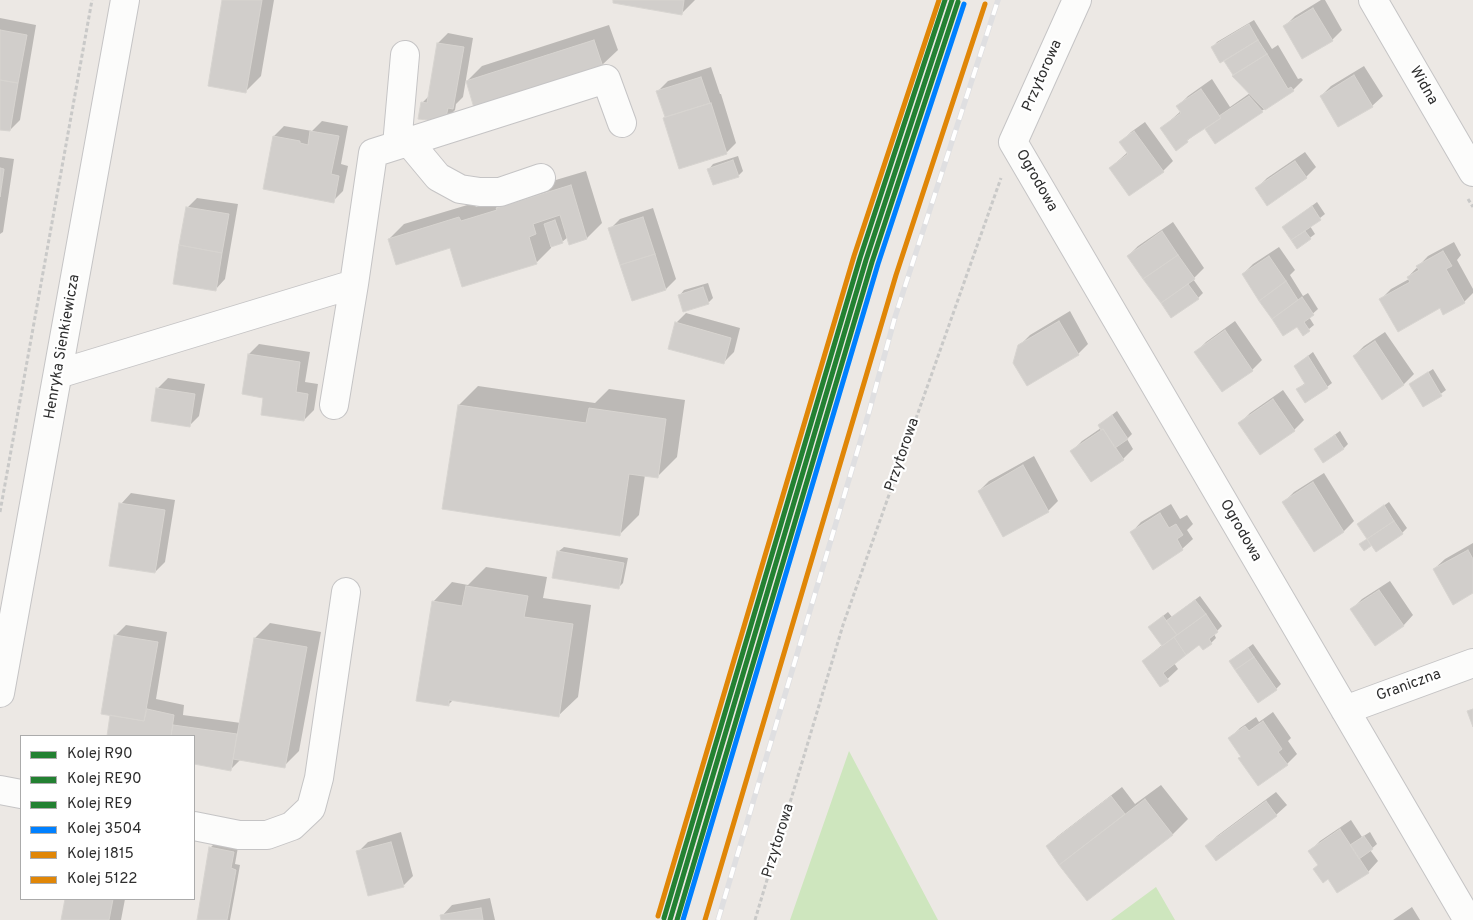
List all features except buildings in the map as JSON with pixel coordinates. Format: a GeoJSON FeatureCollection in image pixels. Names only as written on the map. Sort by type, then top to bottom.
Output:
{"type":"FeatureCollection","features":[{"type":"Feature","properties":{"kind":"street","name":"Henryka Sienkiewicza"},"geometry":{"type":"LineString","coordinates":[[0,693],[125,0]]}},
{"type":"Feature","properties":{"kind":"street","name":"Przytorowa"},"geometry":{"type":"LineString","coordinates":[[1013,142],[1078,0]]}},
{"type":"Feature","properties":{"kind":"street","name":"Widna"},"geometry":{"type":"LineString","coordinates":[[1373,0],[1473,172]]}},
{"type":"Feature","properties":{"kind":"street"},"geometry":{"type":"LineString","coordinates":[[405,56],[402,143],[438,177],[460,189],[500,192],[541,178]]}},
{"type":"Feature","properties":{"kind":"street"},"geometry":{"type":"LineString","coordinates":[[334,405],[373,153],[606,79],[622,123]]}},
{"type":"Feature","properties":{"kind":"street","name":"Ogrodowa"},"geometry":{"type":"LineString","coordinates":[[1013,142],[1468,920]]}},
{"type":"Feature","properties":{"kind":"street"},"geometry":{"type":"LineString","coordinates":[[58,374],[354,284]]}},
{"type":"Feature","properties":{"kind":"street"},"geometry":{"type":"LineString","coordinates":[[195,826],[239,835],[267,835],[292,826],[311,808],[319,778],[346,592]]}},
{"type":"Feature","properties":{"kind":"street","name":"Graniczna"},"geometry":{"type":"LineString","coordinates":[[1345,710],[1473,663]]}},
{"type":"Feature","properties":{"kind":"street"},"geometry":{"type":"LineString","coordinates":[[0,790],[20,794]]}},
{"type":"Feature","properties":{"kind":"path"},"geometry":{"type":"LineString","coordinates":[[0,512],[92,0]]}},
{"type":"Feature","properties":{"kind":"path","name":"Przytorowa"},"geometry":{"type":"LineString","coordinates":[[755,920],[843,625],[1013,142]]}},
{"type":"Feature","properties":{"kind":"green space"},"geometry":{"type":"Polygon","coordinates":[[[849,751],[938,920],[790,920],[849,751]]]}},
{"type":"Feature","properties":{"kind":"green space"},"geometry":{"type":"Polygon","coordinates":[[[1156,887],[1175,920],[1111,920],[1156,887]]]}},
{"type":"Feature","properties":{"kind":"railway"},"geometry":{"type":"LineString","coordinates":[[718,920],[869,412],[895,317],[998,0]]}},
{"type":"Feature","properties":{"kind":"rail line","name":"1815"},"geometry":{"type":"LineString","coordinates":[[658,916],[854,256],[939,0]]}},
{"type":"Feature","properties":{"kind":"rail line","name":"RE9"},"geometry":{"type":"LineString","coordinates":[[664,918],[860,258],[945,0]]}},
{"type":"Feature","properties":{"kind":"rail line","name":"R90"},"geometry":{"type":"LineString","coordinates":[[670,920],[866,260],[952,0]]}},
{"type":"Feature","properties":{"kind":"rail line","name":"RE90"},"geometry":{"type":"LineString","coordinates":[[677,920],[872,262],[958,2]]}},
{"type":"Feature","properties":{"kind":"rail line","name":"3504"},"geometry":{"type":"LineString","coordinates":[[683,920],[878,264],[964,4]]}},
{"type":"Feature","properties":{"kind":"rail line","name":"5122"},"geometry":{"type":"LineString","coordinates":[[705,920],[896,275],[985,4]]}}]}
